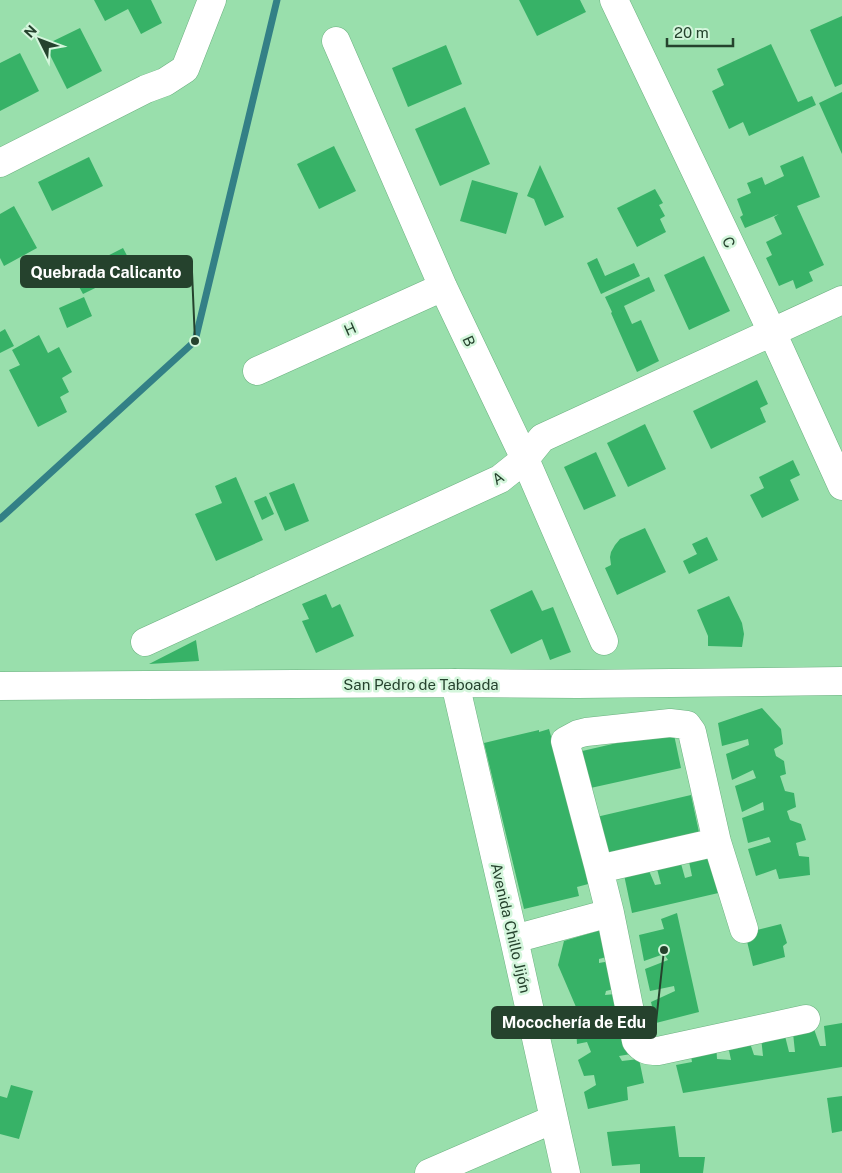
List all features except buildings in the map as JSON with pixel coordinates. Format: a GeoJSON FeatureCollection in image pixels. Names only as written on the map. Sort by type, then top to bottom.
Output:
{"type":"FeatureCollection","features":[{"type":"Feature","properties":{"kind":"street"},"geometry":{"type":"LineString","coordinates":[[0,163],[137,94],[165,82],[185,69],[212,0]]}},
{"type":"Feature","properties":{"kind":"street","name":"C"},"geometry":{"type":"LineString","coordinates":[[614,0],[772,332],[842,486]]}},
{"type":"Feature","properties":{"kind":"street","name":"B"},"geometry":{"type":"LineString","coordinates":[[336,40],[443,287],[525,460],[604,640]]}},
{"type":"Feature","properties":{"kind":"street","name":"H"},"geometry":{"type":"LineString","coordinates":[[257,371],[443,287]]}},
{"type":"Feature","properties":{"kind":"street","name":"A"},"geometry":{"type":"LineString","coordinates":[[144,642],[500,479],[525,460],[542,438],[842,300]]}},
{"type":"Feature","properties":{"kind":"street","name":"San Pedro de Taboada"},"geometry":{"type":"LineString","coordinates":[[0,686],[842,681]]}},
{"type":"Feature","properties":{"kind":"street","name":"Avenida Chillo Jijón"},"geometry":{"type":"LineString","coordinates":[[455,683],[566,1173]]}},
{"type":"Feature","properties":{"kind":"street"},"geometry":{"type":"LineString","coordinates":[[744,929],[717,842],[692,732],[687,725],[670,723],[586,732],[565,741],[610,913],[636,1042],[648,1051],[658,1051],[806,1019]]}},
{"type":"Feature","properties":{"kind":"street"},"geometry":{"type":"LineString","coordinates":[[599,869],[717,842]]}},
{"type":"Feature","properties":{"kind":"street"},"geometry":{"type":"LineString","coordinates":[[514,939],[610,913]]}},
{"type":"Feature","properties":{"kind":"street"},"geometry":{"type":"LineString","coordinates":[[429,1173],[478,1162],[554,1119]]}},
{"type":"Feature","properties":{"kind":"waterway"},"geometry":{"type":"LineString","coordinates":[[0,519],[195,341],[277,0]]}},
{"type":"Feature","properties":{"kind":"place","name":"Quebrada Calicanto"},"geometry":{"type":"Point","coordinates":[195,341]}},
{"type":"Feature","properties":{"kind":"place","name":"Mocochería de Edu"},"geometry":{"type":"Point","coordinates":[664,950]}}]}
